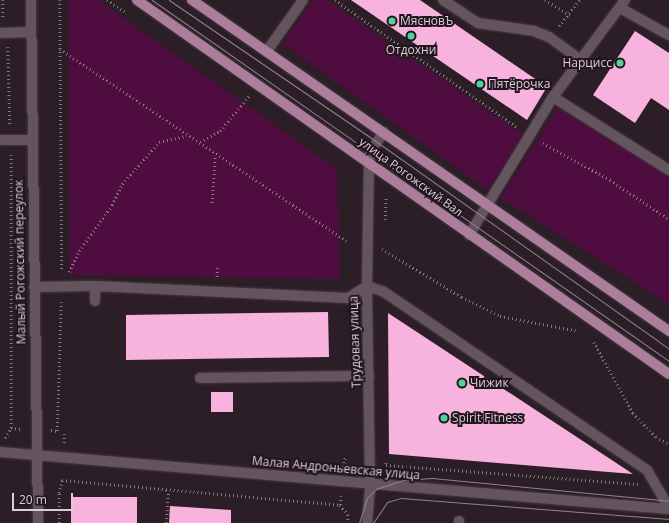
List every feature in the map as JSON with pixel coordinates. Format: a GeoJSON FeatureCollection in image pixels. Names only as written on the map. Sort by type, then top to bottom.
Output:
{"type":"FeatureCollection","features":[{"type":"Feature","properties":{"kind":"main road","name":"улица Рогожский Вал"},"geometry":{"type":"LineString","coordinates":[[137,0],[369,161],[469,235],[669,374]]}},
{"type":"Feature","properties":{"kind":"main road","name":"улица Рогожский Вал"},"geometry":{"type":"LineString","coordinates":[[192,0],[669,331]]}},
{"type":"Feature","properties":{"kind":"street","name":"Малый Рогожский переулок"},"geometry":{"type":"LineString","coordinates":[[31,0],[35,429],[38,523]]}},
{"type":"Feature","properties":{"kind":"street"},"geometry":{"type":"LineString","coordinates":[[267,51],[303,0]]}},
{"type":"Feature","properties":{"kind":"street"},"geometry":{"type":"LineString","coordinates":[[443,0],[478,24],[534,31],[549,37],[581,60]]}},
{"type":"Feature","properties":{"kind":"street"},"geometry":{"type":"LineString","coordinates":[[469,235],[553,97],[623,4],[669,35]]}},
{"type":"Feature","properties":{"kind":"street"},"geometry":{"type":"LineString","coordinates":[[4,33],[31,32]]}},
{"type":"Feature","properties":{"kind":"street"},"geometry":{"type":"LineString","coordinates":[[553,97],[669,170]]}},
{"type":"Feature","properties":{"kind":"street"},"geometry":{"type":"LineString","coordinates":[[369,161],[371,151],[384,132]]}},
{"type":"Feature","properties":{"kind":"street"},"geometry":{"type":"LineString","coordinates":[[5,140],[32,140]]}},
{"type":"Feature","properties":{"kind":"street","name":"Трудовая улица"},"geometry":{"type":"LineString","coordinates":[[367,523],[370,485],[367,286],[369,161]]}},
{"type":"Feature","properties":{"kind":"street"},"geometry":{"type":"LineString","coordinates":[[95,286],[95,301]]}},
{"type":"Feature","properties":{"kind":"street"},"geometry":{"type":"LineString","coordinates":[[34,287],[95,286],[348,298],[367,286],[384,292],[647,470],[669,509]]}},
{"type":"Feature","properties":{"kind":"street"},"geometry":{"type":"LineString","coordinates":[[200,378],[369,376]]}},
{"type":"Feature","properties":{"kind":"street","name":"Малая Андроньевская улица"},"geometry":{"type":"LineString","coordinates":[[0,452],[370,485],[669,509]]}},
{"type":"Feature","properties":{"kind":"path"},"geometry":{"type":"LineString","coordinates":[[3,0],[11,428],[5,438]]}},
{"type":"Feature","properties":{"kind":"path"},"geometry":{"type":"LineString","coordinates":[[11,428],[57,431],[62,286],[59,49],[60,0]]}},
{"type":"Feature","properties":{"kind":"path"},"geometry":{"type":"LineString","coordinates":[[335,0],[529,135],[610,180],[669,219]]}},
{"type":"Feature","properties":{"kind":"path"},"geometry":{"type":"LineString","coordinates":[[545,0],[570,15]]}},
{"type":"Feature","properties":{"kind":"path"},"geometry":{"type":"LineString","coordinates":[[549,37],[570,15],[580,0]]}},
{"type":"Feature","properties":{"kind":"path"},"geometry":{"type":"LineString","coordinates":[[59,49],[187,136],[200,142],[215,155],[347,241]]}},
{"type":"Feature","properties":{"kind":"path"},"geometry":{"type":"LineString","coordinates":[[200,142],[220,131],[249,96]]}},
{"type":"Feature","properties":{"kind":"path"},"geometry":{"type":"LineString","coordinates":[[62,286],[79,251],[112,205],[122,184],[159,142],[187,136]]}},
{"type":"Feature","properties":{"kind":"path"},"geometry":{"type":"LineString","coordinates":[[212,203],[215,155]]}},
{"type":"Feature","properties":{"kind":"path"},"geometry":{"type":"LineString","coordinates":[[385,226],[386,196]]}},
{"type":"Feature","properties":{"kind":"path"},"geometry":{"type":"LineString","coordinates":[[384,241],[384,256]]}},
{"type":"Feature","properties":{"kind":"path"},"geometry":{"type":"LineString","coordinates":[[368,249],[384,249],[462,297],[500,316],[582,331]]}},
{"type":"Feature","properties":{"kind":"path"},"geometry":{"type":"LineString","coordinates":[[593,339],[633,413],[656,437],[669,444]]}},
{"type":"Feature","properties":{"kind":"path"},"geometry":{"type":"LineString","coordinates":[[386,457],[386,465],[656,485]]}},
{"type":"Feature","properties":{"kind":"path"},"geometry":{"type":"LineString","coordinates":[[59,523],[58,493],[62,480],[168,491],[340,505],[348,515],[348,523]]}},
{"type":"Feature","properties":{"kind":"path"},"geometry":{"type":"LineString","coordinates":[[166,523],[168,491]]}},
{"type":"Feature","properties":{"kind":"shaded area"},"geometry":{"type":"Polygon","coordinates":[[[68,0],[98,0],[337,169],[340,279],[70,275],[68,0]]]}},
{"type":"Feature","properties":{"kind":"shaded area"},"geometry":{"type":"Polygon","coordinates":[[[313,0],[327,0],[523,135],[488,190],[283,44],[313,0]]]}},
{"type":"Feature","properties":{"kind":"shaded area"},"geometry":{"type":"Polygon","coordinates":[[[558,107],[669,177],[669,304],[501,198],[558,107]]]}},
{"type":"Feature","properties":{"kind":"building"},"geometry":{"type":"Polygon","coordinates":[[[351,0],[420,0],[547,87],[527,120],[351,0]]]}},
{"type":"Feature","properties":{"kind":"building"},"geometry":{"type":"Polygon","coordinates":[[[635,31],[669,53],[669,110],[651,98],[635,123],[593,95],[635,31]]]}},
{"type":"Feature","properties":{"kind":"building"},"geometry":{"type":"Polygon","coordinates":[[[328,312],[329,357],[126,360],[126,315],[328,312]]]}},
{"type":"Feature","properties":{"kind":"building"},"geometry":{"type":"Polygon","coordinates":[[[388,313],[490,380],[633,474],[389,454],[388,313]]]}},
{"type":"Feature","properties":{"kind":"building"},"geometry":{"type":"Polygon","coordinates":[[[211,392],[233,392],[233,412],[211,412],[211,392]]]}},
{"type":"Feature","properties":{"kind":"building"},"geometry":{"type":"Polygon","coordinates":[[[71,497],[137,497],[137,523],[71,523],[71,497]]]}},
{"type":"Feature","properties":{"kind":"building"},"geometry":{"type":"Polygon","coordinates":[[[170,506],[231,510],[231,523],[169,523],[170,506]]]}},
{"type":"Feature","properties":{"kind":"tram line"},"geometry":{"type":"LineString","coordinates":[[152,0],[669,361]]}},
{"type":"Feature","properties":{"kind":"tram line"},"geometry":{"type":"LineString","coordinates":[[169,0],[377,142],[669,349]]}},
{"type":"Feature","properties":{"kind":"tram line"},"geometry":{"type":"LineString","coordinates":[[359,523],[367,498],[376,489],[403,480],[432,478],[669,501]]}},
{"type":"Feature","properties":{"kind":"tram line"},"geometry":{"type":"LineString","coordinates":[[373,523],[387,502],[401,498],[669,519]]}},
{"type":"Feature","properties":{"kind":"place","name":"МясновЪ"},"geometry":{"type":"Point","coordinates":[392,21]}},
{"type":"Feature","properties":{"kind":"place","name":"Отдохни"},"geometry":{"type":"Point","coordinates":[411,36]}},
{"type":"Feature","properties":{"kind":"place","name":"Нарцисс"},"geometry":{"type":"Point","coordinates":[620,63]}},
{"type":"Feature","properties":{"kind":"place","name":"Пятёрочка"},"geometry":{"type":"Point","coordinates":[480,84]}},
{"type":"Feature","properties":{"kind":"place","name":"Чижик"},"geometry":{"type":"Point","coordinates":[462,383]}},
{"type":"Feature","properties":{"kind":"place","name":"Spirit Fitness"},"geometry":{"type":"Point","coordinates":[444,418]}}]}
